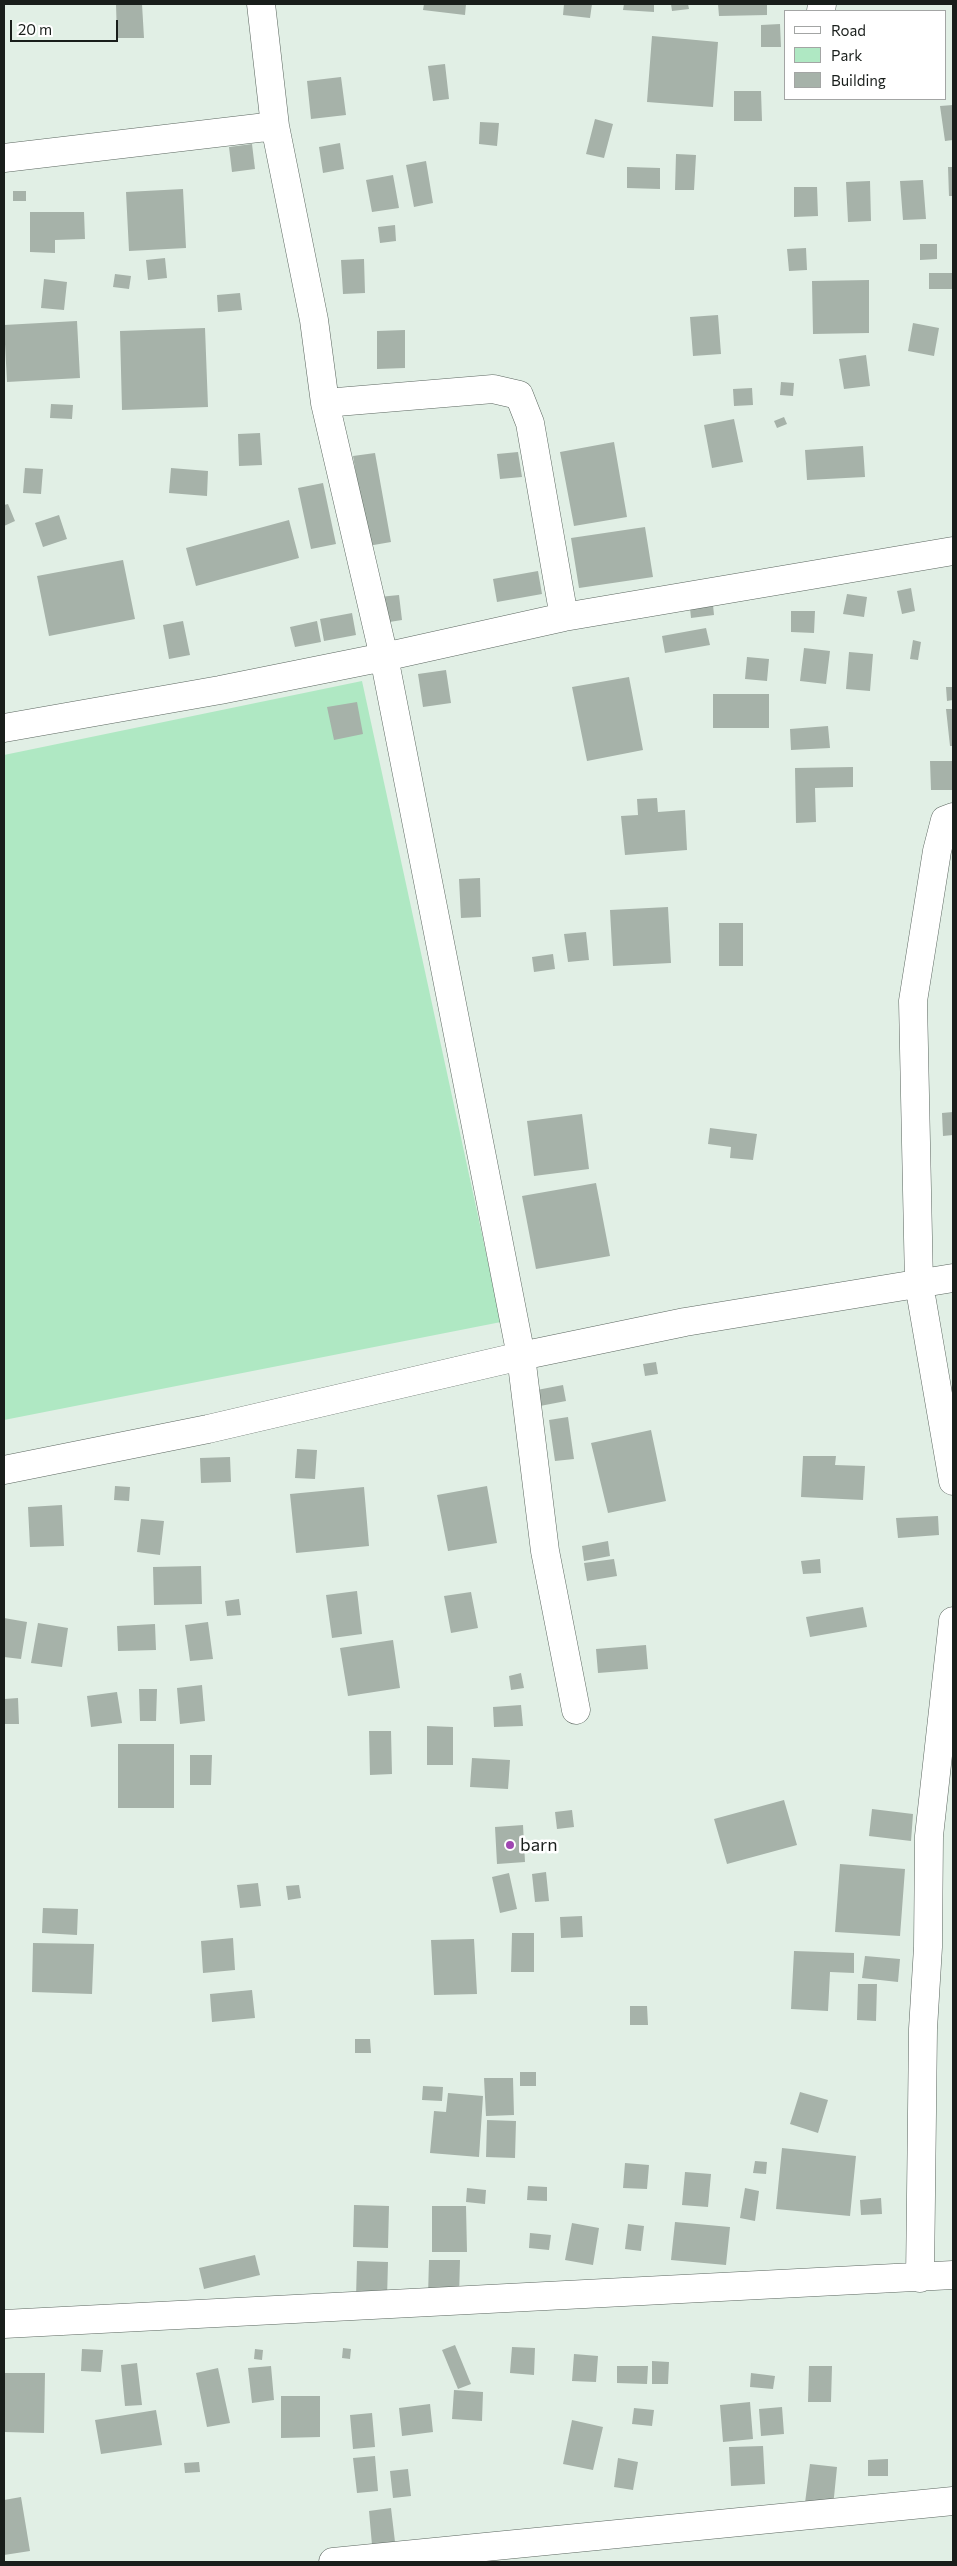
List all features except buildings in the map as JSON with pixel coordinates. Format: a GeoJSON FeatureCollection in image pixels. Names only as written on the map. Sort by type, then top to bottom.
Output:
{"type":"FeatureCollection","features":[{"type":"Feature","properties":{"kind":"street"},"geometry":{"type":"LineString","coordinates":[[261,4],[275,126],[314,320],[325,403],[384,658],[522,1356],[545,1551],[576,1710]]}},
{"type":"Feature","properties":{"kind":"street"},"geometry":{"type":"LineString","coordinates":[[4,158],[275,126]]}},
{"type":"Feature","properties":{"kind":"street"},"geometry":{"type":"LineString","coordinates":[[325,403],[493,389],[519,395],[530,423],[564,617]]}},
{"type":"Feature","properties":{"kind":"street"},"geometry":{"type":"LineString","coordinates":[[4,728],[220,690],[384,658],[564,617],[953,551]]}},
{"type":"Feature","properties":{"kind":"street"},"geometry":{"type":"LineString","coordinates":[[953,817],[945,820],[938,851],[913,1001],[919,1284],[953,1481]]}},
{"type":"Feature","properties":{"kind":"street"},"geometry":{"type":"LineString","coordinates":[[4,1470],[208,1429],[522,1356],[685,1322],[953,1278]]}},
{"type":"Feature","properties":{"kind":"street"},"geometry":{"type":"LineString","coordinates":[[920,2278],[923,2029],[928,1947],[941,1836],[953,1622]]}},
{"type":"Feature","properties":{"kind":"street"},"geometry":{"type":"LineString","coordinates":[[4,2324],[953,2275]]}},
{"type":"Feature","properties":{"kind":"street"},"geometry":{"type":"LineString","coordinates":[[334,2562],[953,2501]]}},
{"type":"Feature","properties":{"kind":"green space"},"geometry":{"type":"Polygon","coordinates":[[[362,681],[501,1322],[4,1420],[4,755],[362,681]]]}},
{"type":"Feature","properties":{"kind":"place","name":"barn"},"geometry":{"type":"Point","coordinates":[510,1845]}}]}
